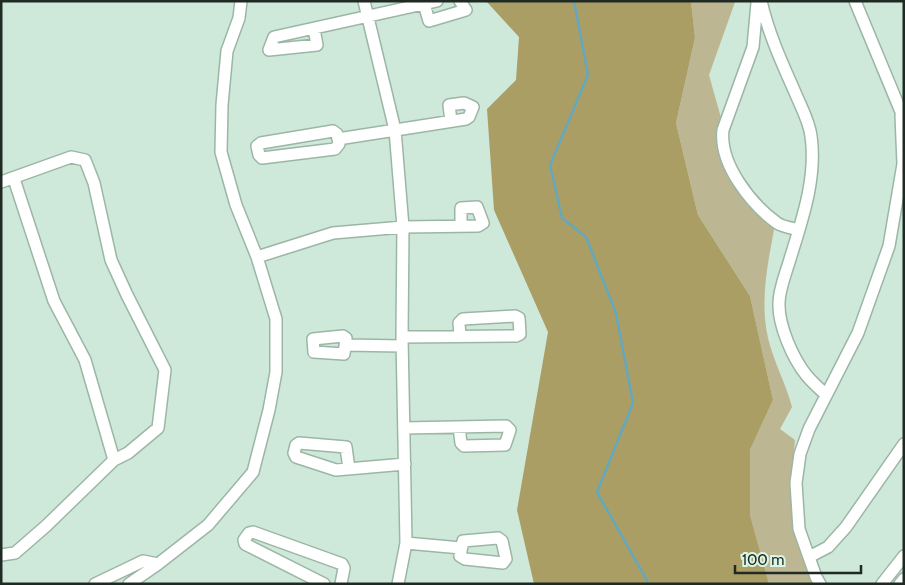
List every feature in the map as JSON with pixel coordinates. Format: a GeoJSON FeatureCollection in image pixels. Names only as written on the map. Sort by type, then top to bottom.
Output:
{"type":"FeatureCollection","features":[{"type":"Feature","properties":{"kind":"street"},"geometry":{"type":"LineString","coordinates":[[129,584],[208,525],[253,472],[269,410],[276,372],[276,319],[257,257],[236,205],[221,152],[222,105],[227,51],[239,18],[241,1]]}},
{"type":"Feature","properties":{"kind":"street"},"geometry":{"type":"LineString","coordinates":[[364,1],[395,130],[403,227],[402,342],[406,543],[398,584]]}},
{"type":"Feature","properties":{"kind":"street"},"geometry":{"type":"LineString","coordinates":[[314,28],[437,1]]}},
{"type":"Feature","properties":{"kind":"street"},"geometry":{"type":"LineString","coordinates":[[424,4],[428,21],[466,10],[460,1]]}},
{"type":"Feature","properties":{"kind":"street"},"geometry":{"type":"LineString","coordinates":[[759,1],[774,46],[807,121],[811,135],[813,163],[811,182],[778,303],[790,348],[806,376],[826,395]]}},
{"type":"Feature","properties":{"kind":"street"},"geometry":{"type":"LineString","coordinates":[[759,1],[753,46],[723,130],[722,139],[725,155],[742,189],[778,224],[799,230]]}},
{"type":"Feature","properties":{"kind":"street"},"geometry":{"type":"LineString","coordinates":[[820,584],[799,528],[796,483],[800,454],[808,429],[858,334],[889,246],[903,163],[902,117],[855,1]]}},
{"type":"Feature","properties":{"kind":"street"},"geometry":{"type":"LineString","coordinates":[[753,46],[766,44],[774,46]]}},
{"type":"Feature","properties":{"kind":"street"},"geometry":{"type":"LineString","coordinates":[[338,138],[451,121]]}},
{"type":"Feature","properties":{"kind":"street"},"geometry":{"type":"LineString","coordinates":[[332,131],[337,134],[338,138],[339,144],[335,149],[262,158],[259,155],[257,146],[261,143],[332,131]]}},
{"type":"Feature","properties":{"kind":"street"},"geometry":{"type":"LineString","coordinates":[[1,182],[71,158],[85,160],[94,183],[111,260],[165,370],[158,428],[128,453],[114,460],[46,526],[15,553],[1,555]]}},
{"type":"Feature","properties":{"kind":"street"},"geometry":{"type":"LineString","coordinates":[[14,179],[54,301],[84,360],[114,460]]}},
{"type":"Feature","properties":{"kind":"street"},"geometry":{"type":"LineString","coordinates":[[257,257],[333,233],[403,227],[461,226]]}},
{"type":"Feature","properties":{"kind":"street"},"geometry":{"type":"LineString","coordinates":[[346,345],[460,336],[516,336],[520,334],[519,318],[515,316],[463,319],[459,323],[460,336]]}},
{"type":"Feature","properties":{"kind":"street"},"geometry":{"type":"LineString","coordinates":[[404,428],[459,427]]}},
{"type":"Feature","properties":{"kind":"street"},"geometry":{"type":"LineString","coordinates":[[349,469],[346,446],[299,443],[296,445],[294,453],[296,456],[336,470],[349,469],[405,464]]}},
{"type":"Feature","properties":{"kind":"street"},"geometry":{"type":"LineString","coordinates":[[809,557],[828,547],[846,528],[904,444]]}},
{"type":"Feature","properties":{"kind":"street"},"geometry":{"type":"LineString","coordinates":[[324,584],[245,544],[244,540],[249,533],[253,532],[342,564],[344,568],[341,584]]}},
{"type":"Feature","properties":{"kind":"street"},"geometry":{"type":"LineString","coordinates":[[406,543],[461,548]]}},
{"type":"Feature","properties":{"kind":"street"},"geometry":{"type":"LineString","coordinates":[[288,566],[297,548]]}},
{"type":"Feature","properties":{"kind":"street"},"geometry":{"type":"LineString","coordinates":[[882,584],[904,556]]}},
{"type":"Feature","properties":{"kind":"street"},"geometry":{"type":"LineString","coordinates":[[95,584],[143,561],[158,564]]}},
{"type":"Feature","properties":{"kind":"street"},"geometry":{"type":"LineString","coordinates":[[900,584],[904,578]]}},
{"type":"Feature","properties":{"kind":"shaded area"},"geometry":{"type":"Polygon","coordinates":[[[486,1],[691,1],[695,38],[676,123],[698,215],[750,296],[773,400],[750,450],[750,516],[769,584],[534,584],[517,510],[548,332],[494,210],[487,109],[516,80],[519,37],[486,1]]]}},
{"type":"Feature","properties":{"kind":"shaded area"},"geometry":{"type":"Polygon","coordinates":[[[691,1],[735,2],[709,75],[741,189],[776,219],[766,278],[765,323],[770,346],[792,407],[780,429],[795,440],[790,495],[817,584],[769,584],[749,516],[750,450],[773,400],[750,296],[698,215],[676,123],[695,38],[691,1]]]}},
{"type":"Feature","properties":{"kind":"waterway"},"geometry":{"type":"LineString","coordinates":[[574,1],[588,75],[550,165],[562,218],[586,237],[616,313],[633,403],[597,492],[649,584]]}}]}
